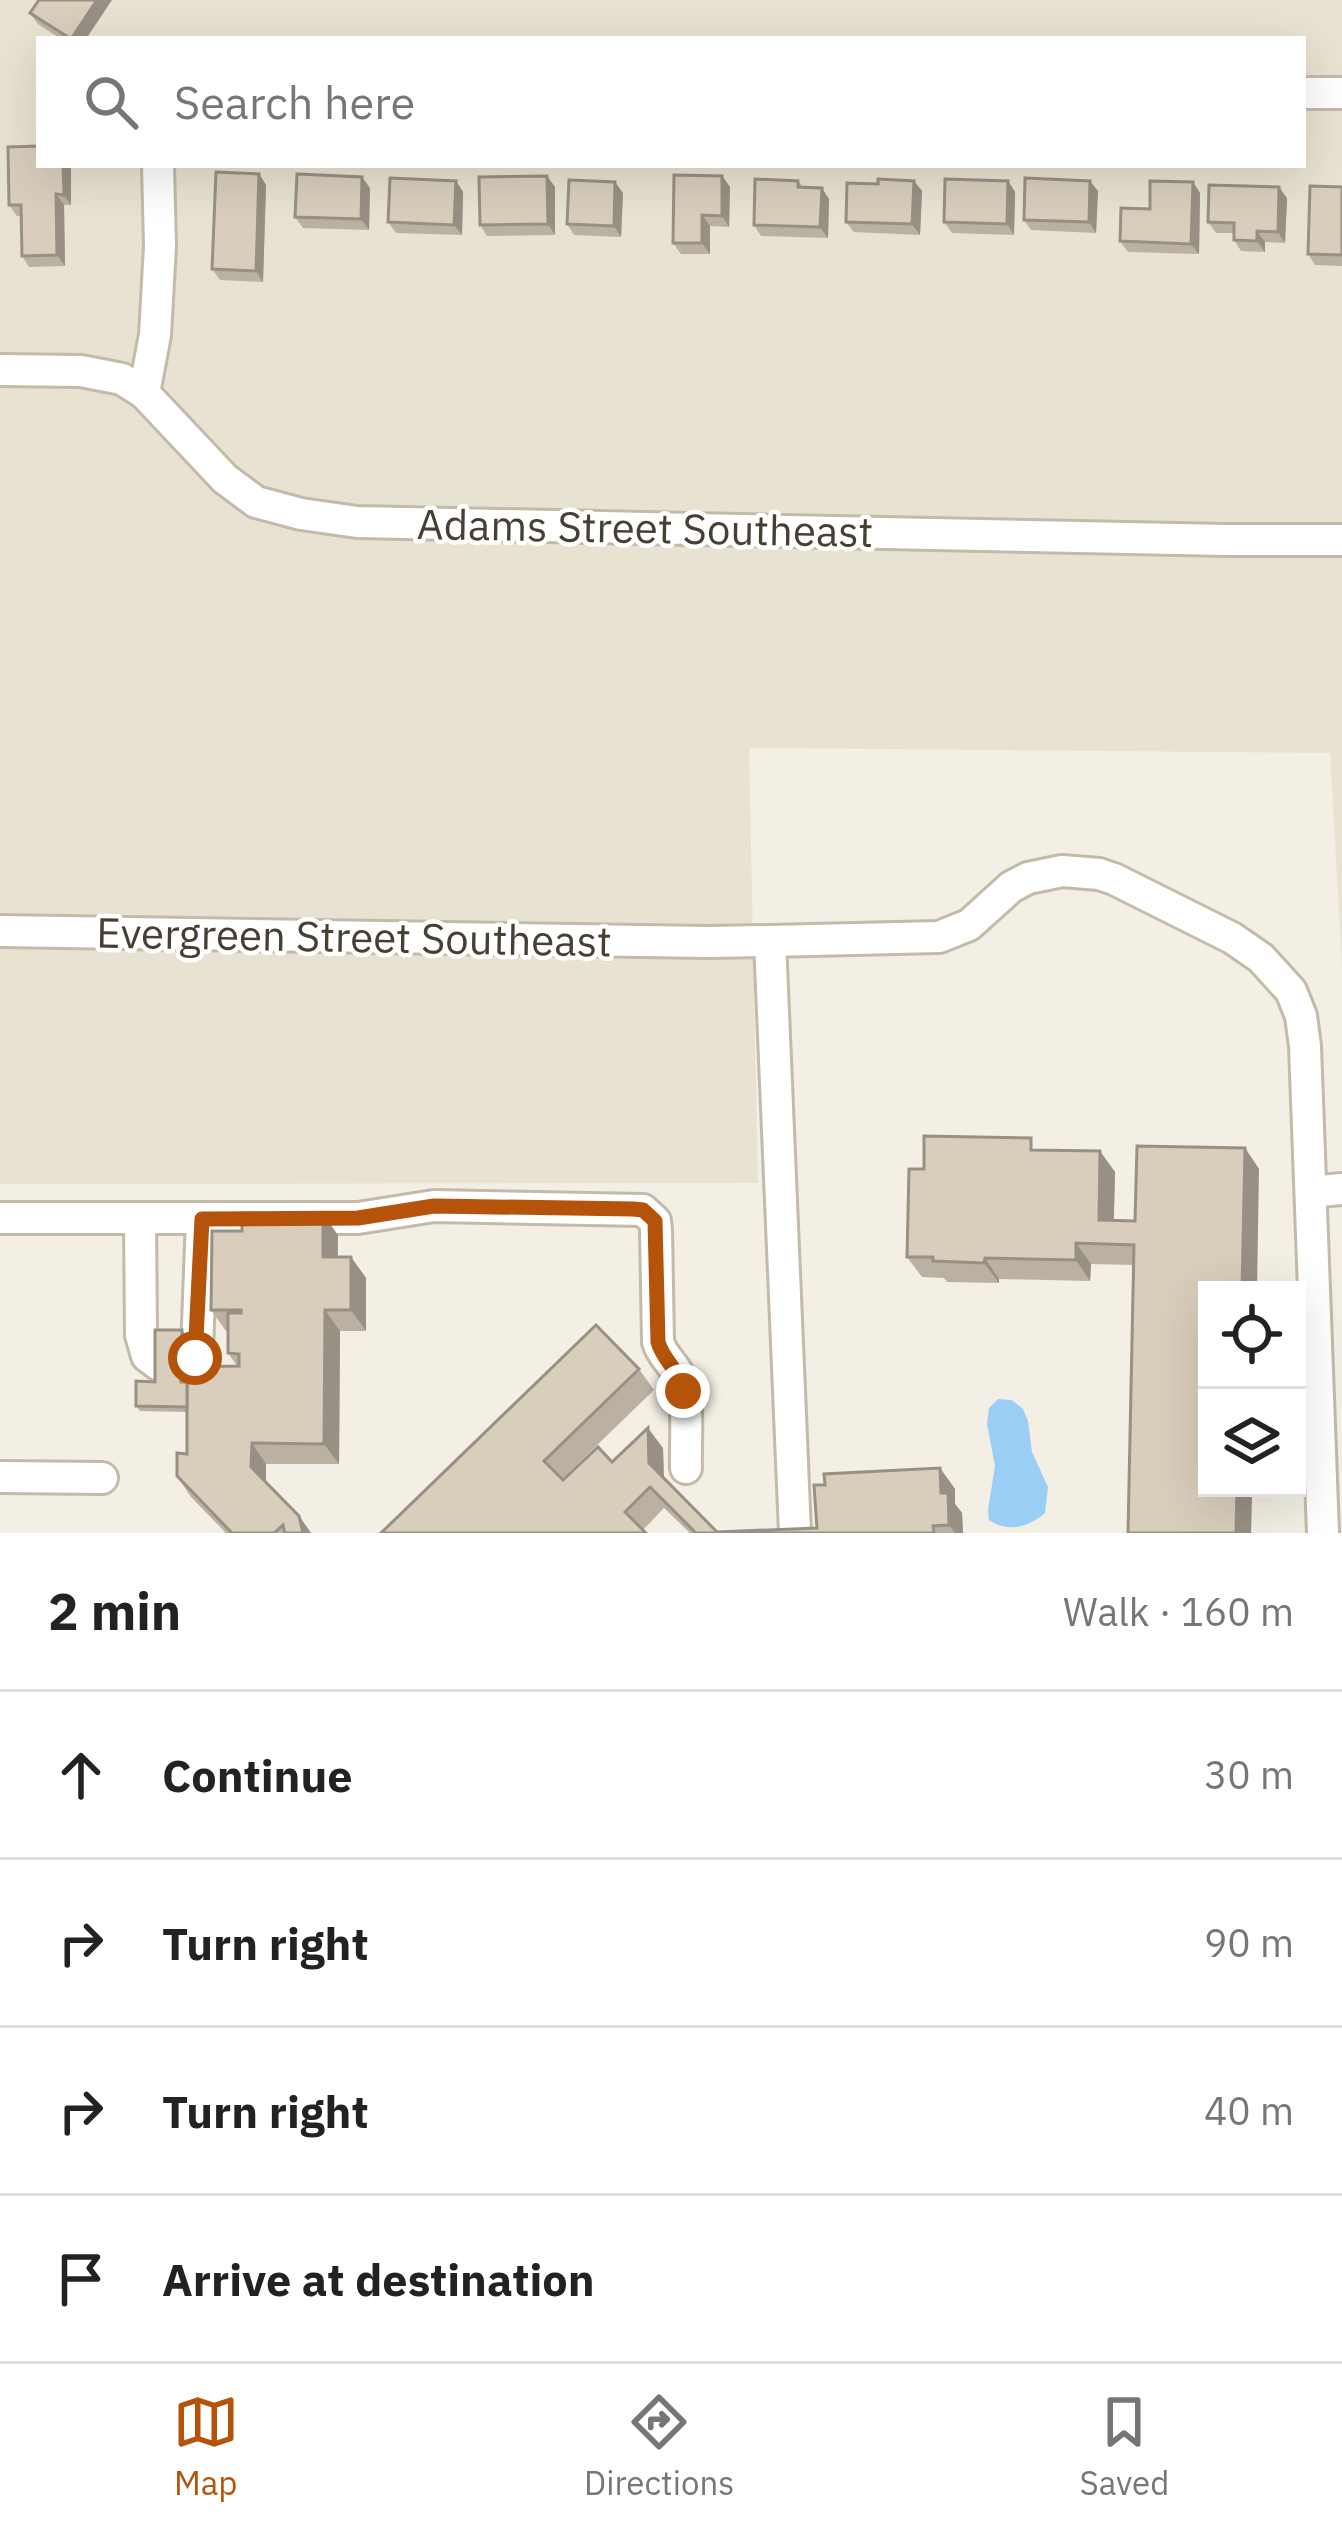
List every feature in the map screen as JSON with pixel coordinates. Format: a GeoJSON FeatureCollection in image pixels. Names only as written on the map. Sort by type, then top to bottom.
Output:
{"type":"FeatureCollection","features":[{"type":"Feature","properties":{"kind":"street"},"geometry":{"type":"LineString","coordinates":[[1306,92],[1342,93]]}},
{"type":"Feature","properties":{"kind":"street"},"geometry":{"type":"LineString","coordinates":[[144,393],[155,334],[158,168]]}},
{"type":"Feature","properties":{"kind":"street","name":"Adams Street Southeast"},"geometry":{"type":"LineString","coordinates":[[0,370],[81,371],[122,379],[144,393],[225,479],[256,502],[357,523],[1342,540]]}},
{"type":"Feature","properties":{"kind":"street","name":"Evergreen Street Southeast"},"geometry":{"type":"LineString","coordinates":[[0,932],[708,942],[930,939],[969,925],[1011,886],[1028,878],[1075,871],[1114,879],[1249,948],[1291,992],[1301,1016],[1326,1191],[1323,1533]]}},
{"type":"Feature","properties":{"kind":"street"},"geometry":{"type":"LineString","coordinates":[[770,940],[795,1533]]}},
{"type":"Feature","properties":{"kind":"street"},"geometry":{"type":"LineString","coordinates":[[0,1218],[358,1218],[434,1206],[643,1210],[655,1221],[658,1342],[682,1382],[686,1468]]}},
{"type":"Feature","properties":{"kind":"street"},"geometry":{"type":"LineString","coordinates":[[140,1218],[141,1335],[147,1356],[172,1365],[195,1358],[197,1350],[202,1219]]}},
{"type":"Feature","properties":{"kind":"street"},"geometry":{"type":"LineString","coordinates":[[0,1477],[102,1478]]}},
{"type":"Feature","properties":{"kind":"shaded area"},"geometry":{"type":"Polygon","coordinates":[[[0,0],[1342,0],[1342,966],[1330,753],[749,748],[758,1183],[0,1184],[0,0]]]}},
{"type":"Feature","properties":{"kind":"water"},"geometry":{"type":"Polygon","coordinates":[[[998,1399],[1012,1400],[1023,1409],[1032,1452],[1048,1487],[1045,1513],[1018,1527],[989,1520],[995,1466],[987,1424],[989,1408],[998,1399]]]}},
{"type":"Feature","properties":{"kind":"building"},"geometry":{"type":"Polygon","coordinates":[[[39,0],[97,0],[73,36],[30,13],[39,0]]]}},
{"type":"Feature","properties":{"kind":"building"},"geometry":{"type":"Polygon","coordinates":[[[36,146],[36,168],[63,168],[64,195],[56,194],[57,255],[22,256],[21,205],[9,205],[8,147],[36,146]]]}},
{"type":"Feature","properties":{"kind":"building"},"geometry":{"type":"Polygon","coordinates":[[[216,172],[259,174],[256,271],[212,269],[216,172]]]}},
{"type":"Feature","properties":{"kind":"building"},"geometry":{"type":"Polygon","coordinates":[[[297,174],[362,177],[361,219],[295,217],[297,174]]]}},
{"type":"Feature","properties":{"kind":"building"},"geometry":{"type":"Polygon","coordinates":[[[674,175],[722,176],[722,216],[702,215],[702,243],[673,243],[674,175]]]}},
{"type":"Feature","properties":{"kind":"building"},"geometry":{"type":"Polygon","coordinates":[[[547,176],[548,224],[480,225],[479,177],[547,176]]]}},
{"type":"Feature","properties":{"kind":"building"},"geometry":{"type":"Polygon","coordinates":[[[390,178],[456,181],[454,225],[388,222],[390,178]]]}},
{"type":"Feature","properties":{"kind":"building"},"geometry":{"type":"Polygon","coordinates":[[[1025,178],[1090,181],[1089,222],[1024,220],[1025,178]]]}},
{"type":"Feature","properties":{"kind":"building"},"geometry":{"type":"Polygon","coordinates":[[[755,179],[798,181],[798,187],[822,188],[820,227],[754,225],[755,179]]]}},
{"type":"Feature","properties":{"kind":"building"},"geometry":{"type":"Polygon","coordinates":[[[878,179],[914,181],[912,224],[846,222],[847,183],[878,184],[878,179]]]}},
{"type":"Feature","properties":{"kind":"building"},"geometry":{"type":"Polygon","coordinates":[[[945,179],[1008,181],[1007,224],[944,222],[945,179]]]}},
{"type":"Feature","properties":{"kind":"building"},"geometry":{"type":"Polygon","coordinates":[[[569,180],[615,182],[614,226],[567,224],[569,180]]]}},
{"type":"Feature","properties":{"kind":"building"},"geometry":{"type":"Polygon","coordinates":[[[1150,181],[1193,182],[1191,244],[1120,241],[1121,208],[1150,209],[1150,181]]]}},
{"type":"Feature","properties":{"kind":"building"},"geometry":{"type":"Polygon","coordinates":[[[1209,185],[1279,187],[1278,232],[1257,231],[1257,241],[1234,240],[1234,223],[1208,222],[1209,185]]]}},
{"type":"Feature","properties":{"kind":"building"},"geometry":{"type":"Polygon","coordinates":[[[1310,186],[1342,187],[1342,255],[1308,254],[1310,186]]]}},
{"type":"Feature","properties":{"kind":"building"},"geometry":{"type":"Polygon","coordinates":[[[924,1136],[1031,1138],[1031,1150],[1100,1151],[1099,1220],[1135,1221],[1137,1146],[1245,1148],[1242,1281],[1198,1281],[1198,1497],[1237,1497],[1236,1533],[1128,1533],[1134,1245],[1076,1243],[1076,1260],[985,1258],[984,1263],[907,1257],[909,1169],[924,1169],[924,1136]]]}},
{"type":"Feature","properties":{"kind":"building"},"geometry":{"type":"Polygon","coordinates":[[[242,1213],[323,1214],[323,1257],[351,1257],[351,1310],[325,1310],[324,1444],[252,1443],[251,1467],[299,1516],[303,1533],[285,1533],[283,1525],[274,1533],[232,1533],[177,1476],[177,1453],[187,1454],[187,1367],[239,1366],[239,1354],[228,1353],[228,1313],[241,1310],[211,1310],[212,1231],[242,1231],[242,1213]]]}},
{"type":"Feature","properties":{"kind":"building"},"geometry":{"type":"Polygon","coordinates":[[[596,1325],[639,1369],[544,1461],[563,1480],[598,1447],[612,1462],[648,1428],[649,1463],[717,1532],[817,1528],[814,1485],[825,1485],[824,1474],[940,1468],[941,1493],[948,1493],[949,1525],[933,1526],[934,1533],[696,1533],[650,1487],[625,1512],[646,1533],[381,1533],[596,1325]]]}},
{"type":"Feature","properties":{"kind":"building"},"geometry":{"type":"Polygon","coordinates":[[[155,1330],[182,1330],[181,1382],[187,1382],[187,1407],[136,1406],[136,1381],[155,1382],[155,1330]]]}},
{"type":"Feature","properties":{"kind":"route"},"geometry":{"type":"LineString","coordinates":[[195,1358],[202,1219],[358,1218],[422,1206],[633,1209],[643,1210],[655,1221],[658,1342],[662,1355],[679,1375],[683,1391]]}}]}
